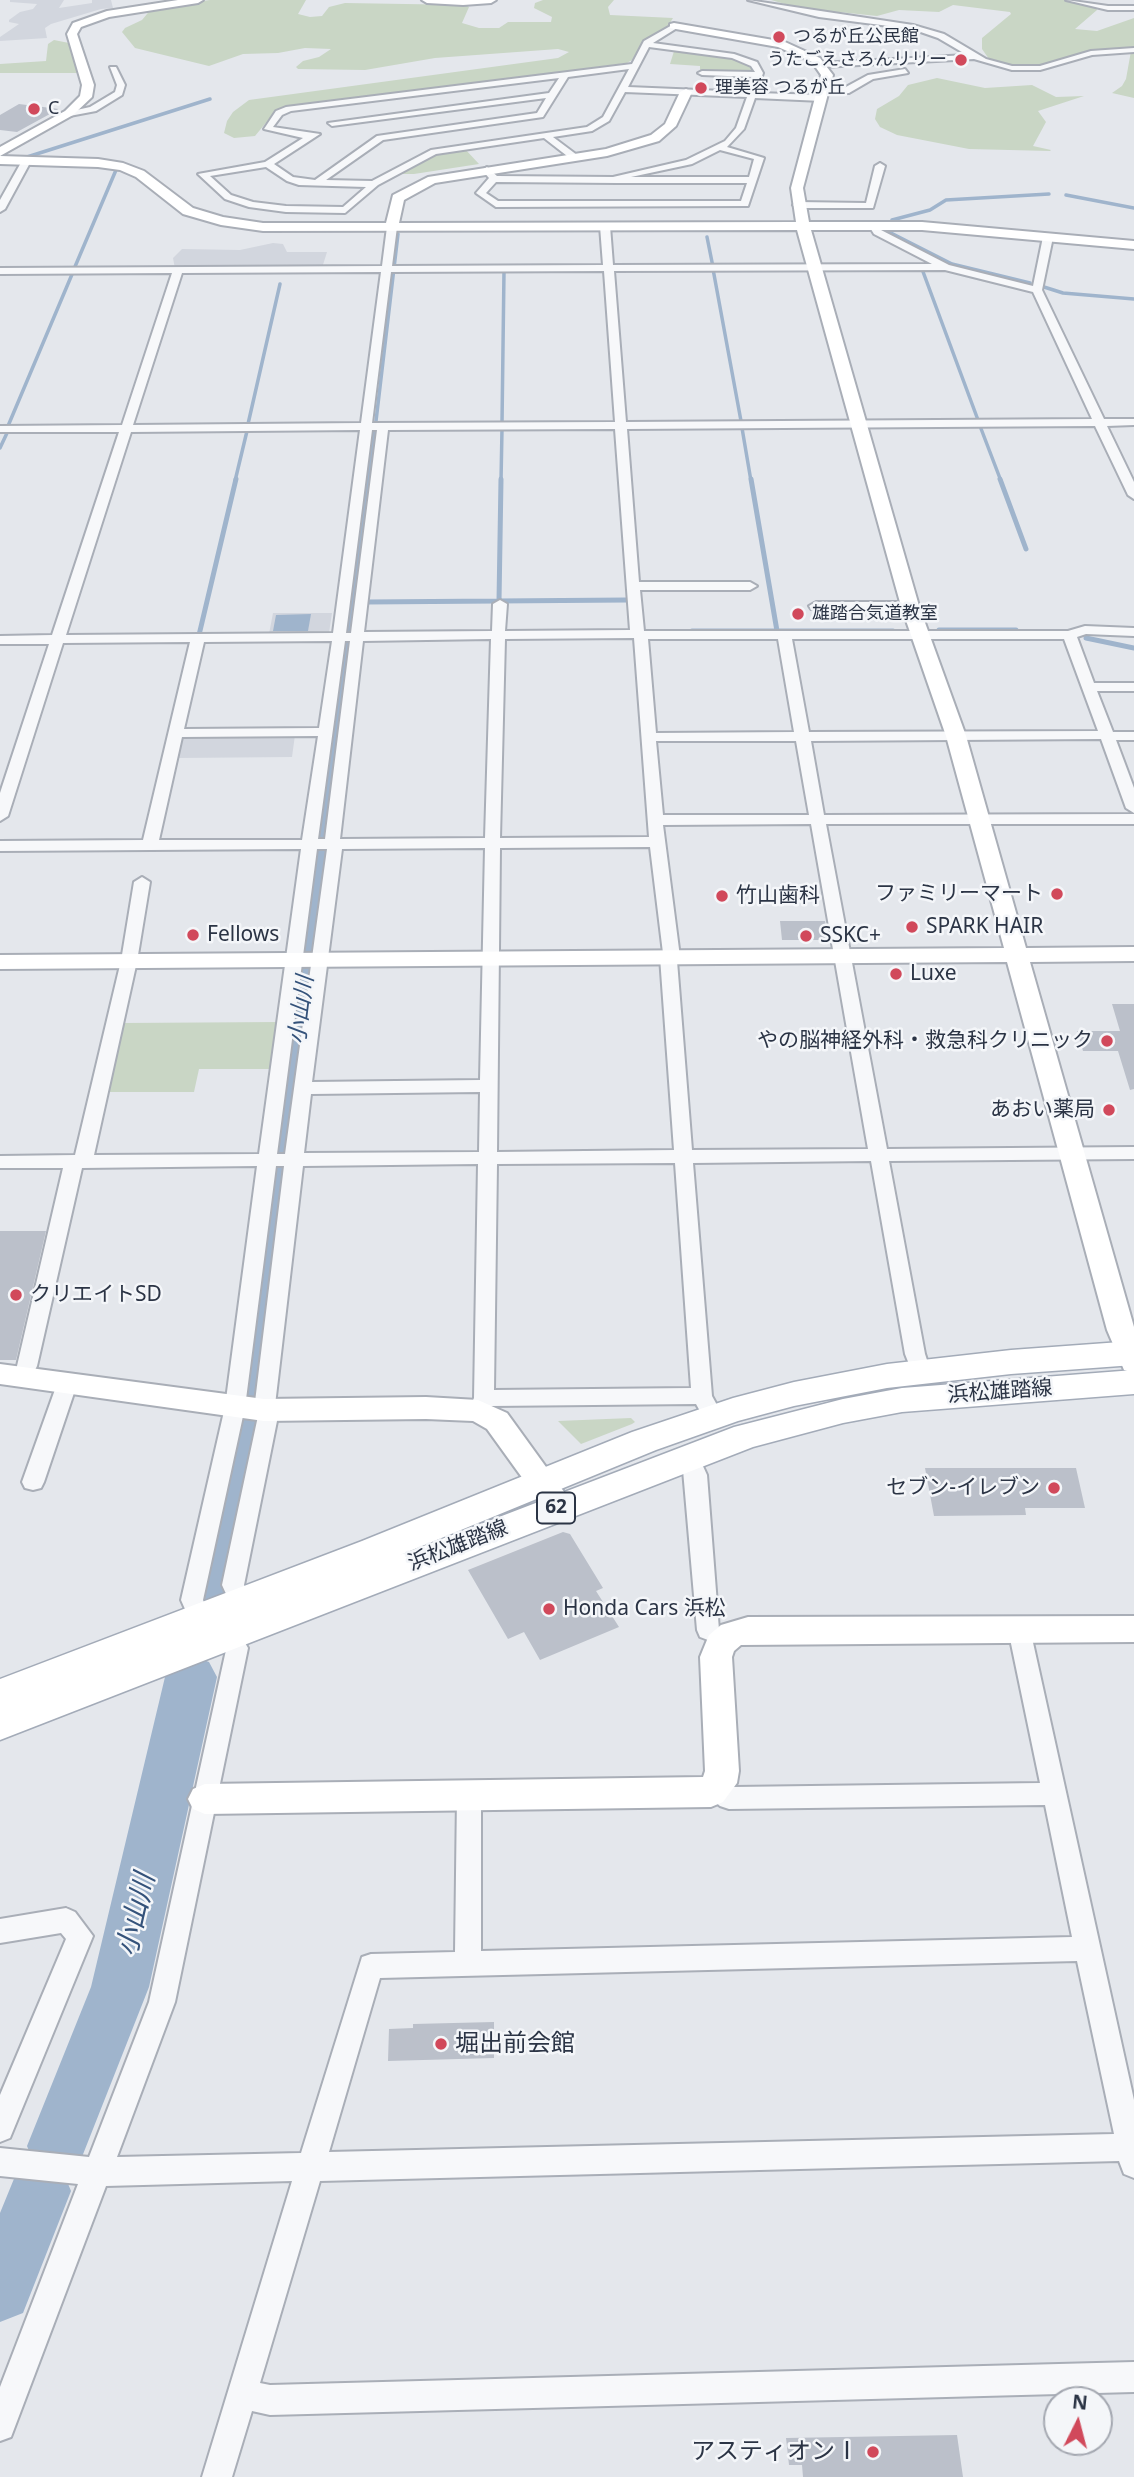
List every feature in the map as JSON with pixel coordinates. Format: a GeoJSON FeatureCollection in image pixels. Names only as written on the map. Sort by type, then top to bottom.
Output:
{"type":"FeatureCollection","features":[{"type":"Feature","properties":{"kind":"main road","name":"浜松雄踏線"},"geometry":{"type":"LineString","coordinates":[[0,1724],[552,1494],[707,1406],[921,1372],[1133,1363]]}},
{"type":"Feature","properties":{"kind":"main road","name":"浜松雄踏線"},"geometry":{"type":"LineString","coordinates":[[0,1695],[374,1551],[746,1436],[862,1407],[1133,1363]]}},
{"type":"Feature","properties":{"kind":"street"},"geometry":{"type":"LineString","coordinates":[[0,152],[83,101],[88,89],[72,34],[77,25],[107,14],[198,0]]}},
{"type":"Feature","properties":{"kind":"street"},"geometry":{"type":"LineString","coordinates":[[427,0],[491,0]]}},
{"type":"Feature","properties":{"kind":"street"},"geometry":{"type":"LineString","coordinates":[[752,0],[820,15],[913,27],[941,36],[974,57],[1003,66],[1031,69],[1047,67],[1091,53],[1134,50]]}},
{"type":"Feature","properties":{"kind":"street"},"geometry":{"type":"LineString","coordinates":[[1070,0],[1108,8],[1134,8]]}},
{"type":"Feature","properties":{"kind":"street"},"geometry":{"type":"LineString","coordinates":[[554,96],[332,123],[268,164],[203,174],[222,193],[234,200],[286,209],[345,210],[374,184],[434,152],[582,131],[600,124],[606,119],[646,44],[674,26],[781,44],[822,65],[827,75],[797,188],[798,205],[813,268],[822,288],[910,606],[956,736],[1121,1331],[1133,1363]]}},
{"type":"Feature","properties":{"kind":"street"},"geometry":{"type":"LineString","coordinates":[[617,180],[617,177],[689,162],[721,148],[740,129],[760,70],[754,64],[734,56],[646,44]]}},
{"type":"Feature","properties":{"kind":"street"},"geometry":{"type":"LineString","coordinates":[[822,65],[974,57]]}},
{"type":"Feature","properties":{"kind":"street"},"geometry":{"type":"LineString","coordinates":[[622,89],[752,95],[823,94],[846,91],[871,78],[912,69],[904,61]]}},
{"type":"Feature","properties":{"kind":"street"},"geometry":{"type":"LineString","coordinates":[[311,137],[268,129],[281,112],[635,66]]}},
{"type":"Feature","properties":{"kind":"street"},"geometry":{"type":"LineString","coordinates":[[62,116],[93,109],[118,93],[121,85],[113,68]]}},
{"type":"Feature","properties":{"kind":"street"},"geometry":{"type":"LineString","coordinates":[[702,73],[758,75]]}},
{"type":"Feature","properties":{"kind":"street"},"geometry":{"type":"LineString","coordinates":[[316,183],[380,138],[540,115],[564,76],[560,74]]}},
{"type":"Feature","properties":{"kind":"street"},"geometry":{"type":"LineString","coordinates":[[490,174],[629,147],[655,138],[670,126],[686,92]]}},
{"type":"Feature","properties":{"kind":"street"},"geometry":{"type":"LineString","coordinates":[[328,104],[331,106],[332,123]]}},
{"type":"Feature","properties":{"kind":"street"},"geometry":{"type":"LineString","coordinates":[[400,115],[422,132]]}},
{"type":"Feature","properties":{"kind":"street"},"geometry":{"type":"LineString","coordinates":[[474,125],[497,143]]}},
{"type":"Feature","properties":{"kind":"street"},"geometry":{"type":"LineString","coordinates":[[546,136],[574,157]]}},
{"type":"Feature","properties":{"kind":"street"},"geometry":{"type":"LineString","coordinates":[[490,174],[481,193],[496,204],[744,204],[759,158],[721,148]]}},
{"type":"Feature","properties":{"kind":"street"},"geometry":{"type":"LineString","coordinates":[[0,160],[98,163],[130,169],[188,211],[234,223],[278,227],[945,227],[1134,246]]}},
{"type":"Feature","properties":{"kind":"street"},"geometry":{"type":"LineString","coordinates":[[0,209],[26,161]]}},
{"type":"Feature","properties":{"kind":"street"},"geometry":{"type":"LineString","coordinates":[[268,164],[294,181],[374,184]]}},
{"type":"Feature","properties":{"kind":"street"},"geometry":{"type":"LineString","coordinates":[[798,205],[870,206],[880,166]]}},
{"type":"Feature","properties":{"kind":"street"},"geometry":{"type":"LineString","coordinates":[[349,637],[362,533],[367,426],[391,270],[391,227],[395,203],[408,190],[442,177],[490,174],[617,180],[752,180]]}},
{"type":"Feature","properties":{"kind":"street"},"geometry":{"type":"LineString","coordinates":[[11,1375],[254,1409],[481,1405],[707,1406],[683,1156],[670,957],[634,586],[605,226]]}},
{"type":"Feature","properties":{"kind":"street"},"geometry":{"type":"LineString","coordinates":[[874,226],[877,232],[945,267],[1037,290]]}},
{"type":"Feature","properties":{"kind":"street"},"geometry":{"type":"LineString","coordinates":[[1048,237],[1037,290],[1134,495]]}},
{"type":"Feature","properties":{"kind":"street"},"geometry":{"type":"LineString","coordinates":[[0,271],[945,267]]}},
{"type":"Feature","properties":{"kind":"street"},"geometry":{"type":"LineString","coordinates":[[0,816],[178,270]]}},
{"type":"Feature","properties":{"kind":"street"},"geometry":{"type":"LineString","coordinates":[[0,429],[1134,422]]}},
{"type":"Feature","properties":{"kind":"street"},"geometry":{"type":"LineString","coordinates":[[241,1602],[233,1585],[282,1159],[362,533],[383,426]]}},
{"type":"Feature","properties":{"kind":"street"},"geometry":{"type":"LineString","coordinates":[[634,586],[750,586]]}},
{"type":"Feature","properties":{"kind":"street"},"geometry":{"type":"LineString","coordinates":[[500,604],[495,684],[488,1158],[481,1405],[497,1421],[552,1494]]}},
{"type":"Feature","properties":{"kind":"street"},"geometry":{"type":"LineString","coordinates":[[816,606],[910,606]]}},
{"type":"Feature","properties":{"kind":"street"},"geometry":{"type":"LineString","coordinates":[[0,640],[499,635],[1069,635],[1085,630],[1134,632]]}},
{"type":"Feature","properties":{"kind":"street"},"geometry":{"type":"LineString","coordinates":[[784,635],[841,956],[915,1354],[921,1372]]}},
{"type":"Feature","properties":{"kind":"street"},"geometry":{"type":"LineString","coordinates":[[1069,635],[1134,807]]}},
{"type":"Feature","properties":{"kind":"street"},"geometry":{"type":"LineString","coordinates":[[150,845],[198,638]]}},
{"type":"Feature","properties":{"kind":"street"},"geometry":{"type":"LineString","coordinates":[[200,1618],[192,1600],[254,1409],[282,1159],[303,1088],[307,960],[322,843],[326,732],[345,670]]}},
{"type":"Feature","properties":{"kind":"street"},"geometry":{"type":"LineString","coordinates":[[1089,687],[1134,687]]}},
{"type":"Feature","properties":{"kind":"street"},"geometry":{"type":"LineString","coordinates":[[176,733],[326,732]]}},
{"type":"Feature","properties":{"kind":"street"},"geometry":{"type":"LineString","coordinates":[[649,737],[1134,736]]}},
{"type":"Feature","properties":{"kind":"street"},"geometry":{"type":"LineString","coordinates":[[655,820],[1134,819]]}},
{"type":"Feature","properties":{"kind":"street"},"geometry":{"type":"LineString","coordinates":[[0,846],[657,842]]}},
{"type":"Feature","properties":{"kind":"street"},"geometry":{"type":"LineString","coordinates":[[11,1375],[27,1366],[129,961],[142,881]]}},
{"type":"Feature","properties":{"kind":"street"},"geometry":{"type":"LineString","coordinates":[[0,962],[1134,954]]}},
{"type":"Feature","properties":{"kind":"street"},"geometry":{"type":"LineString","coordinates":[[303,1088],[489,1086]]}},
{"type":"Feature","properties":{"kind":"street"},"geometry":{"type":"LineString","coordinates":[[0,1162],[1134,1153]]}},
{"type":"Feature","properties":{"kind":"street"},"geometry":{"type":"LineString","coordinates":[[33,1482],[67,1384]]}},
{"type":"Feature","properties":{"kind":"street"},"geometry":{"type":"LineString","coordinates":[[694,1471],[708,1630]]}},
{"type":"Feature","properties":{"kind":"street"},"geometry":{"type":"LineString","coordinates":[[0,2162],[96,2172],[1133,2152],[1019,1629]]}},
{"type":"Feature","properties":{"kind":"street"},"geometry":{"type":"LineString","coordinates":[[205,1799],[697,1794],[711,1791],[720,1783],[722,1771],[716,1657],[720,1644],[732,1634],[748,1630],[1134,1629]]}},
{"type":"Feature","properties":{"kind":"street"},"geometry":{"type":"LineString","coordinates":[[0,2426],[164,1995],[236,1648]]}},
{"type":"Feature","properties":{"kind":"street"},"geometry":{"type":"LineString","coordinates":[[716,1787],[729,1798],[1054,1794]]}},
{"type":"Feature","properties":{"kind":"street"},"geometry":{"type":"LineString","coordinates":[[468,1964],[469,1796]]}},
{"type":"Feature","properties":{"kind":"street"},"geometry":{"type":"LineString","coordinates":[[0,1931],[66,1920],[80,1936],[0,2128]]}},
{"type":"Feature","properties":{"kind":"street"},"geometry":{"type":"LineString","coordinates":[[217,2477],[371,1965],[1088,1949]]}},
{"type":"Feature","properties":{"kind":"street"},"geometry":{"type":"LineString","coordinates":[[242,2394],[270,2400],[1134,2377]]}},
{"type":"Feature","properties":{"kind":"shaded area"},"geometry":{"type":"Polygon","coordinates":[[[10,0],[64,0],[59,8],[92,3],[92,0],[111,0],[113,8],[51,24],[45,28],[47,38],[0,41],[0,37],[19,24],[9,20],[20,12],[33,9],[37,4],[10,0]]]}},
{"type":"Feature","properties":{"kind":"shaded area"},"geometry":{"type":"Polygon","coordinates":[[[273,243],[283,244],[287,252],[327,252],[322,268],[175,269],[173,258],[182,249],[240,250],[273,243]]]}},
{"type":"Feature","properties":{"kind":"shaded area"},"geometry":{"type":"Polygon","coordinates":[[[273,613],[332,613],[329,633],[269,634],[273,613]]]}},
{"type":"Feature","properties":{"kind":"shaded area"},"geometry":{"type":"Polygon","coordinates":[[[295,735],[292,757],[177,758],[182,737],[295,735]]]}},
{"type":"Feature","properties":{"kind":"green space"},"geometry":{"type":"Polygon","coordinates":[[[210,0],[306,0],[298,14],[310,17],[322,16],[329,7],[345,3],[466,5],[469,7],[462,23],[479,28],[499,28],[508,22],[551,22],[552,17],[534,8],[535,3],[543,0],[614,0],[608,7],[610,15],[673,18],[668,26],[642,43],[632,60],[627,63],[287,108],[274,113],[255,136],[234,138],[224,133],[227,121],[233,112],[249,100],[558,58],[569,52],[558,49],[435,58],[365,70],[298,69],[296,67],[303,61],[319,57],[331,49],[305,48],[278,53],[243,54],[209,66],[135,48],[122,32],[142,20],[152,8],[210,0]]]}},
{"type":"Feature","properties":{"kind":"green space"},"geometry":{"type":"Polygon","coordinates":[[[771,0],[1064,0],[1095,6],[1097,10],[1075,29],[1097,31],[1134,18],[1134,98],[1112,93],[1122,86],[1126,79],[1131,51],[1128,49],[1089,52],[1045,66],[1012,67],[989,59],[982,49],[982,38],[1011,14],[1010,12],[953,5],[939,12],[899,10],[877,16],[839,12],[820,14],[771,0]]]}},
{"type":"Feature","properties":{"kind":"green space"},"geometry":{"type":"Polygon","coordinates":[[[54,40],[69,43],[77,73],[0,73],[0,64],[46,61],[48,44],[54,40]]]}},
{"type":"Feature","properties":{"kind":"green space"},"geometry":{"type":"Polygon","coordinates":[[[675,48],[731,57],[749,65],[755,70],[754,74],[700,70],[700,66],[670,64],[675,48]]]}},
{"type":"Feature","properties":{"kind":"green space"},"geometry":{"type":"Polygon","coordinates":[[[937,78],[985,88],[1032,85],[1056,97],[1084,96],[1038,111],[1046,122],[1033,146],[1050,151],[969,149],[897,135],[880,127],[875,119],[877,109],[899,96],[908,85],[937,78]]]}},
{"type":"Feature","properties":{"kind":"green space"},"geometry":{"type":"Polygon","coordinates":[[[465,149],[479,164],[397,174],[434,155],[465,149]]]}},
{"type":"Feature","properties":{"kind":"green space"},"geometry":{"type":"Polygon","coordinates":[[[279,1022],[273,1069],[199,1069],[194,1092],[107,1092],[122,1023],[279,1022]]]}},
{"type":"Feature","properties":{"kind":"green space"},"geometry":{"type":"Polygon","coordinates":[[[631,1418],[635,1422],[632,1424],[581,1444],[558,1421],[631,1418]]]}},
{"type":"Feature","properties":{"kind":"water"},"geometry":{"type":"Polygon","coordinates":[[[311,614],[308,631],[273,631],[276,615],[311,614]]]}},
{"type":"Feature","properties":{"kind":"building"},"geometry":{"type":"Polygon","coordinates":[[[19,104],[59,109],[17,132],[0,130],[0,115],[19,104]]]}},
{"type":"Feature","properties":{"kind":"building","name":"SSKC+"},"geometry":{"type":"Polygon","coordinates":[[[780,921],[825,921],[829,940],[782,940],[780,921]]]}},
{"type":"Feature","properties":{"kind":"building","name":"やの脳神経外科・救急科クリニック"},"geometry":{"type":"Polygon","coordinates":[[[1112,1004],[1134,1004],[1134,1089],[1130,1090],[1118,1051],[1083,1051],[1077,1031],[1120,1031],[1112,1004]]]}},
{"type":"Feature","properties":{"kind":"building","name":"クリエイトSD"},"geometry":{"type":"Polygon","coordinates":[[[0,1231],[46,1231],[16,1360],[0,1360],[0,1231]]]}},
{"type":"Feature","properties":{"kind":"building"},"geometry":{"type":"Polygon","coordinates":[[[925,1468],[1076,1468],[1085,1508],[1025,1508],[1026,1515],[934,1516],[925,1468]]]}},
{"type":"Feature","properties":{"kind":"building","name":"Honda Cars 浜松"},"geometry":{"type":"Polygon","coordinates":[[[563,1532],[570,1534],[603,1588],[596,1591],[619,1627],[540,1660],[524,1632],[508,1639],[468,1570],[563,1532]]]}},
{"type":"Feature","properties":{"kind":"building","name":"堀出前会館"},"geometry":{"type":"Polygon","coordinates":[[[494,2022],[494,2058],[388,2061],[389,2029],[413,2028],[413,2024],[494,2022]]]}},
{"type":"Feature","properties":{"kind":"building","name":"アスティオンⅠ"},"geometry":{"type":"Polygon","coordinates":[[[957,2435],[963,2477],[803,2477],[802,2465],[789,2465],[786,2438],[957,2435]]]}},
{"type":"Feature","properties":{"kind":"waterway"},"geometry":{"type":"LineString","coordinates":[[27,157],[210,99]]}},
{"type":"Feature","properties":{"kind":"waterway"},"geometry":{"type":"LineString","coordinates":[[74,269],[116,170]]}},
{"type":"Feature","properties":{"kind":"waterway"},"geometry":{"type":"LineString","coordinates":[[892,220],[930,210],[946,200],[1049,194]]}},
{"type":"Feature","properties":{"kind":"waterway"},"geometry":{"type":"LineString","coordinates":[[1066,195],[1134,208]]}},
{"type":"Feature","properties":{"kind":"waterway"},"geometry":{"type":"LineString","coordinates":[[889,232],[952,264],[1030,283]]}},
{"type":"Feature","properties":{"kind":"waterway"},"geometry":{"type":"LineString","coordinates":[[376,421],[398,234]]}},
{"type":"Feature","properties":{"kind":"waterway"},"geometry":{"type":"LineString","coordinates":[[707,237],[713,267]]}},
{"type":"Feature","properties":{"kind":"waterway"},"geometry":{"type":"LineString","coordinates":[[713,269],[741,421]]}},
{"type":"Feature","properties":{"kind":"waterway"},"geometry":{"type":"LineString","coordinates":[[922,269],[978,420]]}},
{"type":"Feature","properties":{"kind":"waterway"},"geometry":{"type":"LineString","coordinates":[[502,423],[504,271]]}},
{"type":"Feature","properties":{"kind":"waterway"},"geometry":{"type":"LineString","coordinates":[[8,426],[73,272]]}},
{"type":"Feature","properties":{"kind":"waterway"},"geometry":{"type":"LineString","coordinates":[[248,424],[280,284]]}},
{"type":"Feature","properties":{"kind":"waterway"},"geometry":{"type":"LineString","coordinates":[[1044,287],[1063,293],[1134,299]]}},
{"type":"Feature","properties":{"kind":"waterway"},"geometry":{"type":"LineString","coordinates":[[980,426],[1001,481]]}},
{"type":"Feature","properties":{"kind":"waterway"},"geometry":{"type":"LineString","coordinates":[[742,428],[751,481]]}},
{"type":"Feature","properties":{"kind":"waterway"},"geometry":{"type":"LineString","coordinates":[[501,481],[502,429]]}},
{"type":"Feature","properties":{"kind":"waterway","name":"小山川"},"geometry":{"type":"LineString","coordinates":[[211,1588],[253,1394],[375,430]]}},
{"type":"Feature","properties":{"kind":"waterway"},"geometry":{"type":"LineString","coordinates":[[235,481],[247,431]]}},
{"type":"Feature","properties":{"kind":"waterway"},"geometry":{"type":"LineString","coordinates":[[0,448],[7,433]]}},
{"type":"Feature","properties":{"kind":"waterway"},"geometry":{"type":"LineString","coordinates":[[199,635],[236,479]]}},
{"type":"Feature","properties":{"kind":"waterway"},"geometry":{"type":"LineString","coordinates":[[499,601],[501,479]]}},
{"type":"Feature","properties":{"kind":"waterway"},"geometry":{"type":"LineString","coordinates":[[751,479],[777,631]]}},
{"type":"Feature","properties":{"kind":"waterway"},"geometry":{"type":"LineString","coordinates":[[1000,479],[1026,549]]}},
{"type":"Feature","properties":{"kind":"waterway"},"geometry":{"type":"LineString","coordinates":[[499,601],[627,600]]}},
{"type":"Feature","properties":{"kind":"waterway"},"geometry":{"type":"LineString","coordinates":[[367,602],[499,601]]}},
{"type":"Feature","properties":{"kind":"waterway"},"geometry":{"type":"LineString","coordinates":[[939,630],[1016,630]]}},
{"type":"Feature","properties":{"kind":"waterway"},"geometry":{"type":"LineString","coordinates":[[692,631],[777,631]]}},
{"type":"Feature","properties":{"kind":"waterway"},"geometry":{"type":"LineString","coordinates":[[777,631],[893,631]]}},
{"type":"Feature","properties":{"kind":"waterway"},"geometry":{"type":"LineString","coordinates":[[1086,638],[1134,648]]}},
{"type":"Feature","properties":{"kind":"waterway","name":"小山川"},"geometry":{"type":"LineString","coordinates":[[57,2146],[120,1987],[191,1677]]}},
{"type":"Feature","properties":{"kind":"waterway","name":"小山川"},"geometry":{"type":"LineString","coordinates":[[0,2290],[40,2191]]}},
{"type":"Feature","properties":{"kind":"place","name":"つるが丘公民館"},"geometry":{"type":"Point","coordinates":[779,37]}},
{"type":"Feature","properties":{"kind":"place","name":"うたごえさろんリリー"},"geometry":{"type":"Point","coordinates":[961,60]}},
{"type":"Feature","properties":{"kind":"place","name":"理美容 つるが丘"},"geometry":{"type":"Point","coordinates":[701,88]}},
{"type":"Feature","properties":{"kind":"place","name":"C"},"geometry":{"type":"Point","coordinates":[34,109]}},
{"type":"Feature","properties":{"kind":"place","name":"雄踏合気道教室"},"geometry":{"type":"Point","coordinates":[798,614]}},
{"type":"Feature","properties":{"kind":"place","name":"ファミリーマート"},"geometry":{"type":"Point","coordinates":[1057,894]}},
{"type":"Feature","properties":{"kind":"place","name":"竹山歯科"},"geometry":{"type":"Point","coordinates":[722,896]}},
{"type":"Feature","properties":{"kind":"place","name":"SPARK HAIR"},"geometry":{"type":"Point","coordinates":[912,927]}},
{"type":"Feature","properties":{"kind":"place","name":"Fellows"},"geometry":{"type":"Point","coordinates":[193,935]}},
{"type":"Feature","properties":{"kind":"place","name":"SSKC+"},"geometry":{"type":"Point","coordinates":[806,936]}},
{"type":"Feature","properties":{"kind":"place","name":"Luxe"},"geometry":{"type":"Point","coordinates":[896,974]}},
{"type":"Feature","properties":{"kind":"place","name":"やの脳神経外科・救急科クリニック"},"geometry":{"type":"Point","coordinates":[1107,1041]}},
{"type":"Feature","properties":{"kind":"place","name":"あおい薬局"},"geometry":{"type":"Point","coordinates":[1109,1110]}},
{"type":"Feature","properties":{"kind":"place","name":"クリエイトSD"},"geometry":{"type":"Point","coordinates":[16,1295]}},
{"type":"Feature","properties":{"kind":"place","name":"セブン-イレブン"},"geometry":{"type":"Point","coordinates":[1054,1488]}},
{"type":"Feature","properties":{"kind":"place","name":"Honda Cars 浜松"},"geometry":{"type":"Point","coordinates":[549,1609]}},
{"type":"Feature","properties":{"kind":"place","name":"堀出前会館"},"geometry":{"type":"Point","coordinates":[441,2044]}},
{"type":"Feature","properties":{"kind":"place","name":"アスティオンⅠ"},"geometry":{"type":"Point","coordinates":[873,2452]}}]}
